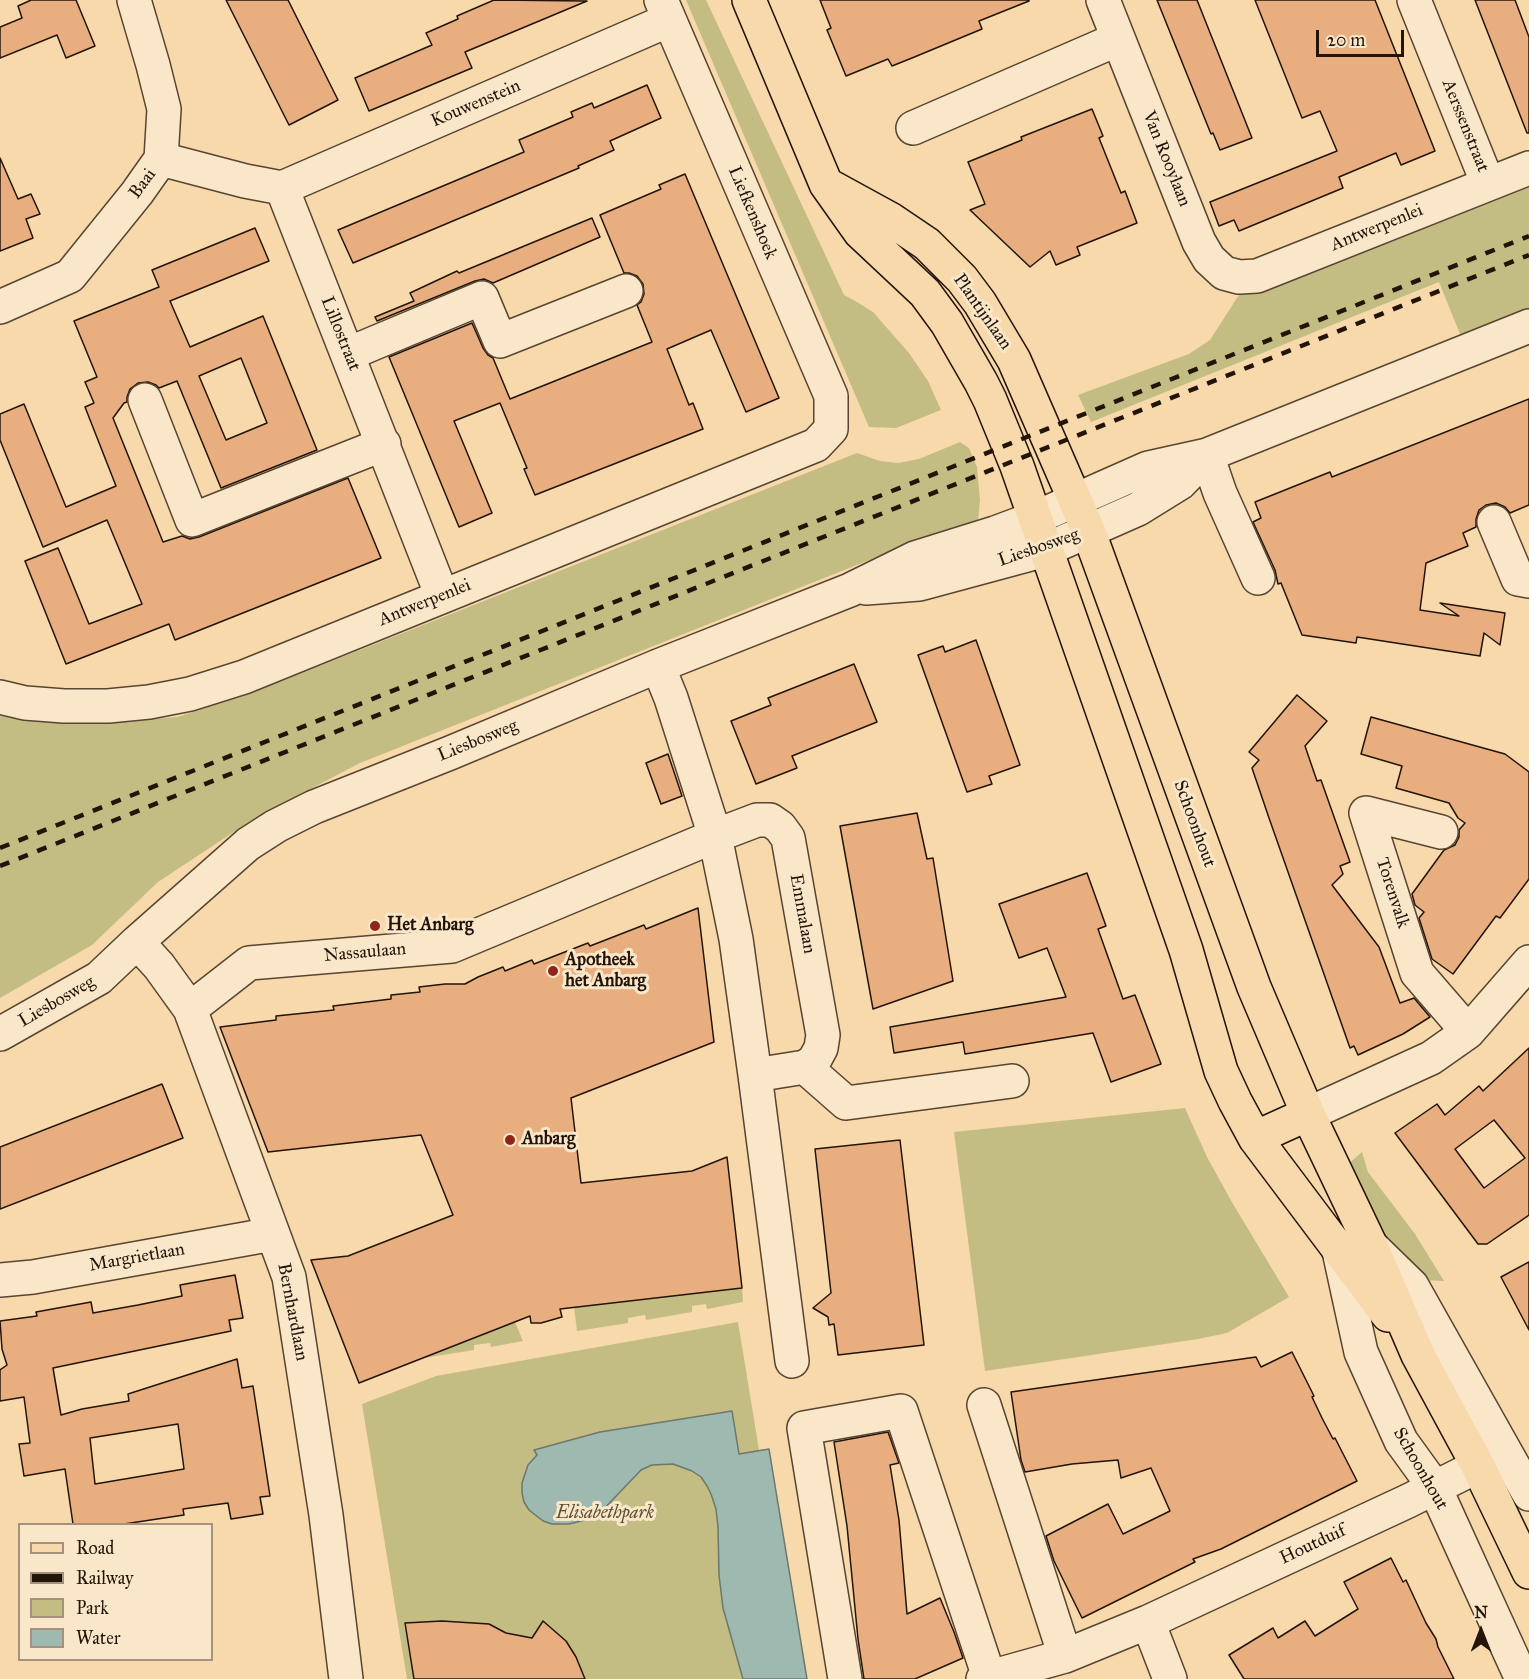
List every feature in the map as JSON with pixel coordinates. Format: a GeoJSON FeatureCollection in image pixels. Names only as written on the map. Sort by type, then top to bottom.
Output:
{"type":"FeatureCollection","features":[{"type":"Feature","properties":{"kind":"main road","name":"Plantijnlaan"},"geometry":{"type":"LineString","coordinates":[[748,0],[826,184],[860,232],[925,293],[947,323],[981,382],[993,410]]}},
{"type":"Feature","properties":{"kind":"main road","name":"Plantijnlaan"},"geometry":{"type":"LineString","coordinates":[[826,184],[890,219],[927,244],[962,279],[997,330],[1031,396]]}},
{"type":"Feature","properties":{"kind":"main road","name":"Schoonhout"},"geometry":{"type":"LineString","coordinates":[[1031,396],[1074,500],[1089,530],[1254,987],[1308,1114],[1371,1246],[1418,1355],[1478,1466],[1529,1572]]}},
{"type":"Feature","properties":{"kind":"main road","name":"Schoonhout"},"geometry":{"type":"LineString","coordinates":[[993,410],[1015,460],[1186,950],[1221,1071],[1234,1101],[1255,1138],[1418,1355]]}},
{"type":"Feature","properties":{"kind":"main road"},"geometry":{"type":"LineString","coordinates":[[1255,1138],[1308,1114]]}},
{"type":"Feature","properties":{"kind":"street","name":"Baai"},"geometry":{"type":"LineString","coordinates":[[0,307],[70,276],[137,193],[161,159],[164,108],[134,0]]}},
{"type":"Feature","properties":{"kind":"street","name":"Van Rooylaan"},"geometry":{"type":"LineString","coordinates":[[1103,0],[1199,242],[1209,259],[1224,273]]}},
{"type":"Feature","properties":{"kind":"street","name":"Aerssenstraat"},"geometry":{"type":"LineString","coordinates":[[1414,0],[1488,184]]}},
{"type":"Feature","properties":{"kind":"street","name":"Kouwenstein"},"geometry":{"type":"LineString","coordinates":[[282,188],[665,10]]}},
{"type":"Feature","properties":{"kind":"street","name":"Liefkenshoek"},"geometry":{"type":"LineString","coordinates":[[665,10],[831,396],[831,429]]}},
{"type":"Feature","properties":{"kind":"street"},"geometry":{"type":"LineString","coordinates":[[913,128],[1118,39]]}},
{"type":"Feature","properties":{"kind":"street"},"geometry":{"type":"LineString","coordinates":[[161,159],[244,181],[282,188]]}},
{"type":"Feature","properties":{"kind":"street","name":"Antwerpenlei"},"geometry":{"type":"LineString","coordinates":[[1224,273],[1239,277],[1257,276],[1529,168]]}},
{"type":"Feature","properties":{"kind":"street","name":"Lillostraat"},"geometry":{"type":"LineString","coordinates":[[282,188],[442,596]]}},
{"type":"Feature","properties":{"kind":"street"},"geometry":{"type":"LineString","coordinates":[[348,354],[482,298],[500,341],[626,291]]}},
{"type":"Feature","properties":{"kind":"street","name":"Liesbosweg"},"geometry":{"type":"LineString","coordinates":[[0,1034],[99,978],[248,844],[314,807],[849,590],[915,558],[1035,518],[1148,468],[1207,455],[1529,326]]}},
{"type":"Feature","properties":{"kind":"street"},"geometry":{"type":"LineString","coordinates":[[145,400],[192,520],[384,444]]}},
{"type":"Feature","properties":{"kind":"street","name":"Antwerpenlei"},"geometry":{"type":"LineString","coordinates":[[0,697],[25,703],[108,706],[149,702],[190,694],[244,677],[816,445],[831,429]]}},
{"type":"Feature","properties":{"kind":"street"},"geometry":{"type":"LineString","coordinates":[[1207,455],[1220,493],[1258,578]]}},
{"type":"Feature","properties":{"kind":"street","name":"Liesbosweg"},"geometry":{"type":"LineString","coordinates":[[849,590],[919,584],[1045,550],[1138,509],[1180,483],[1207,455]]}},
{"type":"Feature","properties":{"kind":"street"},"geometry":{"type":"LineString","coordinates":[[1494,522],[1518,579],[1529,581]]}},
{"type":"Feature","properties":{"kind":"street"},"geometry":{"type":"LineString","coordinates":[[658,666],[671,698],[715,836],[736,939],[792,1360]]}},
{"type":"Feature","properties":{"kind":"street","name":"Torenvalk"},"geometry":{"type":"LineString","coordinates":[[1441,832],[1366,813],[1417,973],[1468,1032]]}},
{"type":"Feature","properties":{"kind":"street","name":"Emmalaan"},"geometry":{"type":"LineString","coordinates":[[715,836],[757,820],[770,820],[780,827],[788,838],[823,1035],[818,1054],[814,1061],[805,1067]]}},
{"type":"Feature","properties":{"kind":"street","name":"Nassaulaan"},"geometry":{"type":"LineString","coordinates":[[190,1009],[249,963],[452,945],[715,836]]}},
{"type":"Feature","properties":{"kind":"street","name":"Liesbosweg"},"geometry":{"type":"LineString","coordinates":[[0,1007],[137,942]]}},
{"type":"Feature","properties":{"kind":"street","name":"Bernhardlaan"},"geometry":{"type":"LineString","coordinates":[[137,942],[159,966],[190,1009],[289,1277],[326,1515],[346,1679]]}},
{"type":"Feature","properties":{"kind":"street"},"geometry":{"type":"LineString","coordinates":[[1308,1114],[1431,1058],[1468,1032],[1527,968]]}},
{"type":"Feature","properties":{"kind":"street"},"geometry":{"type":"LineString","coordinates":[[755,1074],[805,1067],[846,1103],[1012,1081]]}},
{"type":"Feature","properties":{"kind":"street","name":"Margrietlaan"},"geometry":{"type":"LineString","coordinates":[[0,1280],[33,1277],[273,1234]]}},
{"type":"Feature","properties":{"kind":"street","name":"Schoonhout"},"geometry":{"type":"LineString","coordinates":[[1371,1246],[1412,1286],[1529,1494]]}},
{"type":"Feature","properties":{"kind":"street","name":"Schoonhout"},"geometry":{"type":"LineString","coordinates":[[1339,1251],[1361,1352],[1401,1441],[1435,1488],[1522,1679]]}},
{"type":"Feature","properties":{"kind":"street"},"geometry":{"type":"LineString","coordinates":[[845,1679],[804,1428],[901,1411],[986,1678],[1065,1656],[984,1405]]}},
{"type":"Feature","properties":{"kind":"street","name":"Houtduif"},"geometry":{"type":"LineString","coordinates":[[1065,1656],[1148,1622],[1478,1466]]}},
{"type":"Feature","properties":{"kind":"street"},"geometry":{"type":"LineString","coordinates":[[1148,1622],[1170,1679]]}},
{"type":"Feature","properties":{"kind":"green space"},"geometry":{"type":"Polygon","coordinates":[[[686,0],[706,0],[844,295],[873,312],[909,353],[928,381],[941,410],[896,428],[869,427],[686,0]]]}},
{"type":"Feature","properties":{"kind":"green space"},"geometry":{"type":"Polygon","coordinates":[[[1529,180],[1529,317],[1464,344],[1439,282],[1091,422],[1078,395],[1189,354],[1210,340],[1244,287],[1529,180]]]}},
{"type":"Feature","properties":{"kind":"green space"},"geometry":{"type":"Polygon","coordinates":[[[960,442],[969,448],[977,467],[980,500],[978,521],[969,530],[902,547],[360,763],[255,818],[158,882],[92,945],[0,998],[0,710],[16,719],[85,724],[177,717],[244,696],[857,453],[880,461],[898,463],[919,459],[960,442]]]}},
{"type":"Feature","properties":{"kind":"green space"},"geometry":{"type":"Polygon","coordinates":[[[1185,1108],[1207,1157],[1289,1297],[1227,1333],[985,1371],[954,1132],[1185,1108]]]}},
{"type":"Feature","properties":{"kind":"green space"},"geometry":{"type":"Polygon","coordinates":[[[1362,1152],[1368,1172],[1415,1234],[1444,1281],[1421,1280],[1393,1260],[1346,1166],[1362,1152]]]}},
{"type":"Feature","properties":{"kind":"green space"},"geometry":{"type":"Polygon","coordinates":[[[742,1288],[743,1302],[707,1309],[706,1304],[692,1306],[692,1312],[646,1320],[645,1315],[628,1318],[628,1323],[577,1331],[574,1307],[742,1288]]]}},
{"type":"Feature","properties":{"kind":"green space"},"geometry":{"type":"Polygon","coordinates":[[[515,1322],[523,1341],[491,1347],[490,1343],[474,1345],[474,1350],[424,1358],[515,1322]]]}},
{"type":"Feature","properties":{"kind":"green space","name":"Elisabethpark"},"geometry":{"type":"Polygon","coordinates":[[[738,1322],[759,1450],[769,1449],[807,1679],[407,1679],[362,1404],[436,1376],[738,1322]]]}},
{"type":"Feature","properties":{"kind":"water"},"geometry":{"type":"Polygon","coordinates":[[[732,1411],[739,1454],[769,1449],[807,1679],[743,1679],[723,1608],[716,1509],[707,1486],[701,1477],[692,1471],[673,1464],[652,1465],[641,1470],[601,1512],[585,1520],[569,1524],[552,1524],[543,1521],[529,1510],[524,1502],[522,1483],[528,1465],[537,1455],[534,1450],[600,1432],[732,1411]]]}},
{"type":"Feature","properties":{"kind":"building"},"geometry":{"type":"Polygon","coordinates":[[[31,0],[76,0],[95,46],[66,58],[57,35],[0,58],[0,27],[22,18],[18,6],[31,0]]]}},
{"type":"Feature","properties":{"kind":"building"},"geometry":{"type":"Polygon","coordinates":[[[226,0],[288,0],[338,100],[289,125],[226,0]]]}},
{"type":"Feature","properties":{"kind":"building"},"geometry":{"type":"Polygon","coordinates":[[[494,0],[587,1],[465,52],[472,68],[369,111],[355,78],[432,45],[426,33],[494,0]]]}},
{"type":"Feature","properties":{"kind":"building"},"geometry":{"type":"Polygon","coordinates":[[[820,0],[1029,1],[979,21],[982,29],[912,58],[892,66],[888,59],[846,76],[827,30],[831,28],[820,0]]]}},
{"type":"Feature","properties":{"kind":"building"},"geometry":{"type":"Polygon","coordinates":[[[1157,0],[1197,0],[1252,138],[1220,150],[1213,133],[1211,134],[1157,0]]]}},
{"type":"Feature","properties":{"kind":"building"},"geometry":{"type":"Polygon","coordinates":[[[1255,0],[1375,0],[1435,151],[1401,165],[1396,153],[1339,177],[1343,188],[1239,231],[1234,220],[1219,226],[1210,202],[1337,151],[1320,111],[1302,118],[1255,0]]]}},
{"type":"Feature","properties":{"kind":"building"},"geometry":{"type":"Polygon","coordinates":[[[1475,0],[1515,0],[1529,37],[1529,133],[1527,133],[1475,0]]]}},
{"type":"Feature","properties":{"kind":"building"},"geometry":{"type":"Polygon","coordinates":[[[647,85],[661,118],[610,141],[614,150],[578,166],[579,168],[353,263],[338,230],[524,152],[519,140],[573,117],[571,112],[592,103],[594,108],[647,85]]]}},
{"type":"Feature","properties":{"kind":"building"},"geometry":{"type":"Polygon","coordinates":[[[1092,109],[1103,136],[1099,138],[1121,193],[1125,191],[1137,223],[1077,247],[1080,255],[1056,265],[1050,251],[1030,267],[970,210],[985,204],[968,162],[1022,140],[1021,137],[1092,109]]]}},
{"type":"Feature","properties":{"kind":"building"},"geometry":{"type":"Polygon","coordinates":[[[0,158],[18,199],[31,194],[40,214],[26,219],[33,238],[0,251],[0,158]]]}},
{"type":"Feature","properties":{"kind":"building"},"geometry":{"type":"Polygon","coordinates":[[[685,174],[779,398],[746,412],[711,330],[667,349],[689,405],[693,403],[703,429],[535,495],[524,469],[527,468],[500,403],[454,421],[492,513],[459,527],[389,357],[472,323],[483,348],[493,358],[510,399],[652,342],[637,305],[644,294],[643,284],[637,276],[624,273],[600,215],[661,189],[659,185],[685,174]]]}},
{"type":"Feature","properties":{"kind":"building"},"geometry":{"type":"Polygon","coordinates":[[[592,218],[600,237],[493,283],[484,279],[475,281],[377,321],[375,317],[414,301],[410,293],[457,271],[459,273],[592,218]]]}},
{"type":"Feature","properties":{"kind":"building"},"geometry":{"type":"Polygon","coordinates":[[[255,228],[269,261],[170,301],[190,347],[263,316],[317,450],[221,488],[177,381],[159,388],[148,382],[138,383],[130,389],[127,402],[113,418],[163,542],[182,536],[190,539],[199,537],[348,478],[381,558],[175,640],[169,624],[66,664],[25,561],[58,548],[89,624],[142,604],[107,520],[43,547],[0,440],[0,414],[24,404],[66,507],[116,486],[85,407],[94,403],[85,382],[97,377],[74,321],[159,287],[152,270],[255,228]],[[241,358],[199,376],[226,440],[267,423],[241,358]]]}},
{"type":"Feature","properties":{"kind":"building"},"geometry":{"type":"Polygon","coordinates":[[[1529,399],[1529,505],[1510,513],[1505,507],[1496,503],[1486,505],[1479,510],[1476,527],[1463,533],[1468,546],[1426,563],[1420,610],[1459,616],[1440,603],[1505,613],[1500,645],[1484,633],[1480,656],[1357,637],[1356,643],[1302,635],[1253,522],[1261,518],[1255,502],[1330,472],[1332,477],[1529,399]]]}},
{"type":"Feature","properties":{"kind":"building"},"geometry":{"type":"Polygon","coordinates":[[[976,640],[1020,765],[989,776],[992,784],[967,792],[918,655],[943,646],[945,652],[976,640]]]}},
{"type":"Feature","properties":{"kind":"building"},"geometry":{"type":"Polygon","coordinates":[[[854,664],[877,722],[792,756],[797,768],[756,784],[731,721],[771,705],[768,698],[854,664]]]}},
{"type":"Feature","properties":{"kind":"building"},"geometry":{"type":"Polygon","coordinates":[[[1297,695],[1327,721],[1305,746],[1317,781],[1321,780],[1350,862],[1340,866],[1343,874],[1332,885],[1379,947],[1400,1003],[1414,998],[1430,1017],[1403,1034],[1358,1055],[1354,1046],[1350,1048],[1252,768],[1259,760],[1249,752],[1297,695]]]}},
{"type":"Feature","properties":{"kind":"building"},"geometry":{"type":"Polygon","coordinates":[[[1371,717],[1505,754],[1529,772],[1529,879],[1500,918],[1496,916],[1453,974],[1432,959],[1419,918],[1424,912],[1415,905],[1412,894],[1444,850],[1455,845],[1459,837],[1459,830],[1465,823],[1458,818],[1449,803],[1396,788],[1402,766],[1361,754],[1371,717]]]}},
{"type":"Feature","properties":{"kind":"building"},"geometry":{"type":"Polygon","coordinates":[[[668,754],[682,796],[661,804],[646,763],[668,754]]]}},
{"type":"Feature","properties":{"kind":"building"},"geometry":{"type":"Polygon","coordinates":[[[917,813],[927,859],[933,858],[953,981],[873,1009],[840,826],[917,813]]]}},
{"type":"Feature","properties":{"kind":"building"},"geometry":{"type":"Polygon","coordinates":[[[1087,873],[1106,926],[1098,929],[1123,999],[1135,995],[1161,1064],[1111,1082],[1093,1033],[965,1054],[963,1042],[894,1053],[890,1027],[1066,997],[1047,948],[1019,958],[999,904],[1087,873]]]}},
{"type":"Feature","properties":{"kind":"building","name":"Anbarg"},"geometry":{"type":"Polygon","coordinates":[[[698,908],[714,1042],[571,1098],[581,1183],[692,1171],[727,1157],[742,1288],[560,1309],[562,1317],[541,1323],[531,1323],[530,1316],[359,1383],[311,1260],[348,1256],[453,1215],[421,1135],[268,1152],[220,1027],[276,1020],[276,1016],[334,1010],[333,1006],[391,999],[391,995],[420,992],[419,987],[465,984],[503,967],[505,971],[532,960],[534,964],[644,925],[646,929],[698,908]]]}},
{"type":"Feature","properties":{"kind":"building"},"geometry":{"type":"Polygon","coordinates":[[[1529,1048],[1529,1215],[1487,1244],[1478,1244],[1395,1133],[1437,1104],[1445,1115],[1479,1086],[1483,1091],[1529,1048]],[[1494,1120],[1455,1149],[1484,1188],[1525,1158],[1494,1120]]]}},
{"type":"Feature","properties":{"kind":"building"},"geometry":{"type":"Polygon","coordinates":[[[162,1084],[183,1138],[0,1209],[0,1147],[162,1084]]]}},
{"type":"Feature","properties":{"kind":"building"},"geometry":{"type":"Polygon","coordinates":[[[900,1140],[924,1345],[838,1355],[834,1324],[829,1325],[828,1317],[813,1308],[831,1293],[815,1149],[900,1140]]]}},
{"type":"Feature","properties":{"kind":"building"},"geometry":{"type":"Polygon","coordinates":[[[1529,1262],[1529,1330],[1501,1277],[1529,1262]]]}},
{"type":"Feature","properties":{"kind":"building"},"geometry":{"type":"Polygon","coordinates":[[[235,1275],[243,1318],[229,1320],[231,1331],[53,1368],[61,1415],[129,1401],[128,1394],[237,1359],[242,1388],[253,1386],[270,1496],[260,1497],[263,1514],[231,1519],[228,1503],[183,1509],[184,1515],[131,1523],[73,1523],[65,1469],[24,1476],[19,1444],[30,1443],[24,1397],[0,1401],[0,1370],[7,1365],[2,1349],[0,1321],[37,1316],[36,1312],[91,1302],[93,1313],[182,1296],[180,1285],[235,1275]],[[178,1424],[90,1438],[95,1484],[184,1469],[178,1424]]]}},
{"type":"Feature","properties":{"kind":"building"},"geometry":{"type":"Polygon","coordinates":[[[1292,1352],[1314,1396],[1312,1397],[1322,1418],[1357,1481],[1221,1549],[1193,1559],[1195,1562],[1082,1618],[1054,1561],[1046,1536],[1108,1504],[1123,1534],[1170,1511],[1151,1468],[1121,1478],[1118,1460],[1072,1464],[1025,1472],[1021,1460],[1011,1392],[1256,1357],[1261,1367],[1292,1352]]]}},
{"type":"Feature","properties":{"kind":"building"},"geometry":{"type":"Polygon","coordinates":[[[888,1432],[899,1463],[890,1465],[899,1520],[907,1614],[940,1598],[963,1658],[915,1679],[864,1679],[847,1526],[834,1442],[888,1432]]]}},
{"type":"Feature","properties":{"kind":"building"},"geometry":{"type":"Polygon","coordinates":[[[1391,1558],[1403,1582],[1406,1580],[1454,1679],[1244,1679],[1229,1655],[1273,1628],[1278,1638],[1305,1621],[1315,1636],[1358,1609],[1344,1582],[1391,1558]]]}},
{"type":"Feature","properties":{"kind":"building"},"geometry":{"type":"Polygon","coordinates":[[[442,1621],[489,1624],[506,1633],[532,1638],[543,1621],[566,1641],[585,1679],[414,1679],[405,1623],[442,1621]]]}},
{"type":"Feature","properties":{"kind":"railway"},"geometry":{"type":"LineString","coordinates":[[0,848],[1529,236]]}},
{"type":"Feature","properties":{"kind":"railway"},"geometry":{"type":"LineString","coordinates":[[0,866],[1529,255]]}},
{"type":"Feature","properties":{"kind":"place","name":"Het Anbarg"},"geometry":{"type":"Point","coordinates":[375,926]}},
{"type":"Feature","properties":{"kind":"place","name":"Apotheek het Anbarg"},"geometry":{"type":"Point","coordinates":[553,971]}},
{"type":"Feature","properties":{"kind":"place","name":"Anbarg"},"geometry":{"type":"Point","coordinates":[510,1140]}}]}
